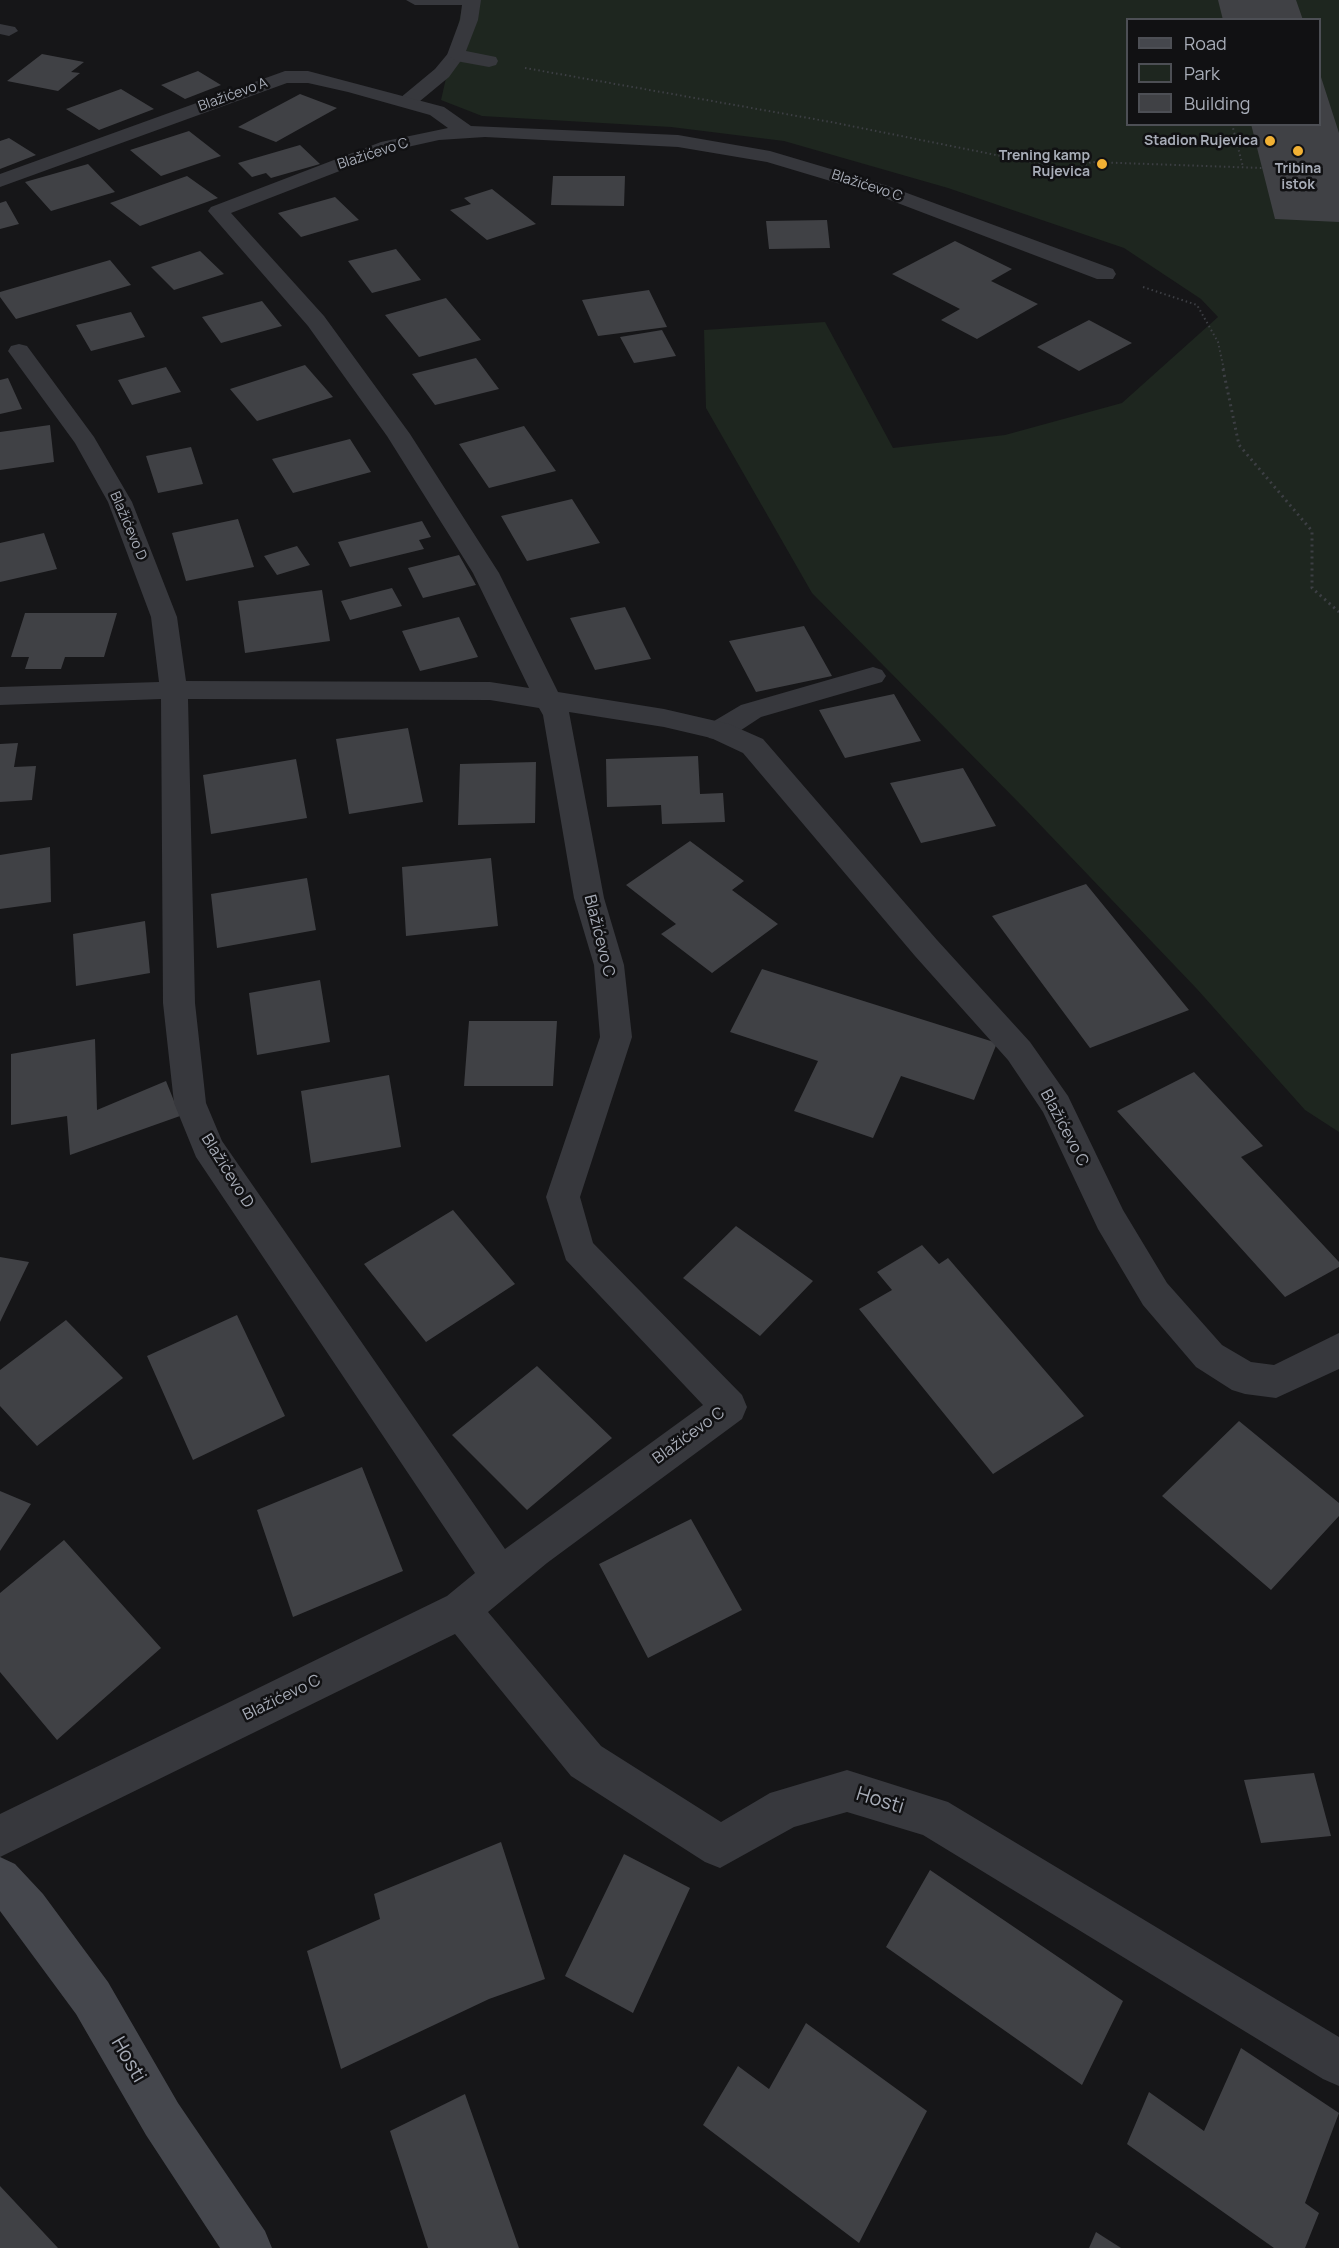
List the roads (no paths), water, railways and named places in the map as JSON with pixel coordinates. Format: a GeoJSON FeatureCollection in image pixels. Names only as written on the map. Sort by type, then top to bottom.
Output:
{"type":"FeatureCollection","features":[{"type":"Feature","properties":{"kind":"street"},"geometry":{"type":"LineString","coordinates":[[407,102],[442,73],[456,55],[469,20],[472,1],[416,0]]}},
{"type":"Feature","properties":{"kind":"street"},"geometry":{"type":"LineString","coordinates":[[456,55],[489,61]]}},
{"type":"Feature","properties":{"kind":"street","name":"Blažićevo A"},"geometry":{"type":"LineString","coordinates":[[0,181],[285,77],[308,77],[437,111],[467,132]]}},
{"type":"Feature","properties":{"kind":"street","name":"Blažićevo C"},"geometry":{"type":"LineString","coordinates":[[0,1836],[461,1610],[533,1550],[729,1407],[578,1250],[563,1197],[616,1037],[609,964],[589,898],[558,715],[486,573],[398,434],[316,321],[218,212],[388,146],[439,134],[467,132],[571,134],[678,141],[770,157],[881,189],[1106,274]]}},
{"type":"Feature","properties":{"kind":"street","name":"Blažićevo D"},"geometry":{"type":"LineString","coordinates":[[19,351],[86,442],[120,502],[164,617],[174,690],[179,1003],[190,1103],[208,1147],[501,1577]]}},
{"type":"Feature","properties":{"kind":"street"},"geometry":{"type":"LineString","coordinates":[[719,731],[752,711],[873,676]]}},
{"type":"Feature","properties":{"kind":"street"},"geometry":{"type":"LineString","coordinates":[[0,696],[174,690]]}},
{"type":"Feature","properties":{"kind":"street","name":"Blažićevo C"},"geometry":{"type":"LineString","coordinates":[[174,690],[490,691],[664,718],[719,731],[753,746],[926,948],[1019,1051],[1056,1105],[1110,1219],[1155,1294],[1209,1356],[1245,1378],[1276,1382],[1332,1355],[1339,1349]]}},
{"type":"Feature","properties":{"kind":"street","name":"Hosti"},"geometry":{"type":"LineString","coordinates":[[461,1610],[586,1761],[720,1847],[785,1808],[847,1791],[933,1817],[1339,2062]]}},
{"type":"Feature","properties":{"kind":"street","name":"Hosti"},"geometry":{"type":"LineString","coordinates":[[0,1879],[28,1909],[92,1998],[162,2119],[245,2246]]}},
{"type":"Feature","properties":{"kind":"place","name":"Stadion Rujevica"},"geometry":{"type":"Point","coordinates":[1270,141]}},
{"type":"Feature","properties":{"kind":"place","name":"Tribina istok"},"geometry":{"type":"Point","coordinates":[1298,151]}},
{"type":"Feature","properties":{"kind":"place","name":"Trening kamp Rujevica"},"geometry":{"type":"Point","coordinates":[1102,164]}}]}
